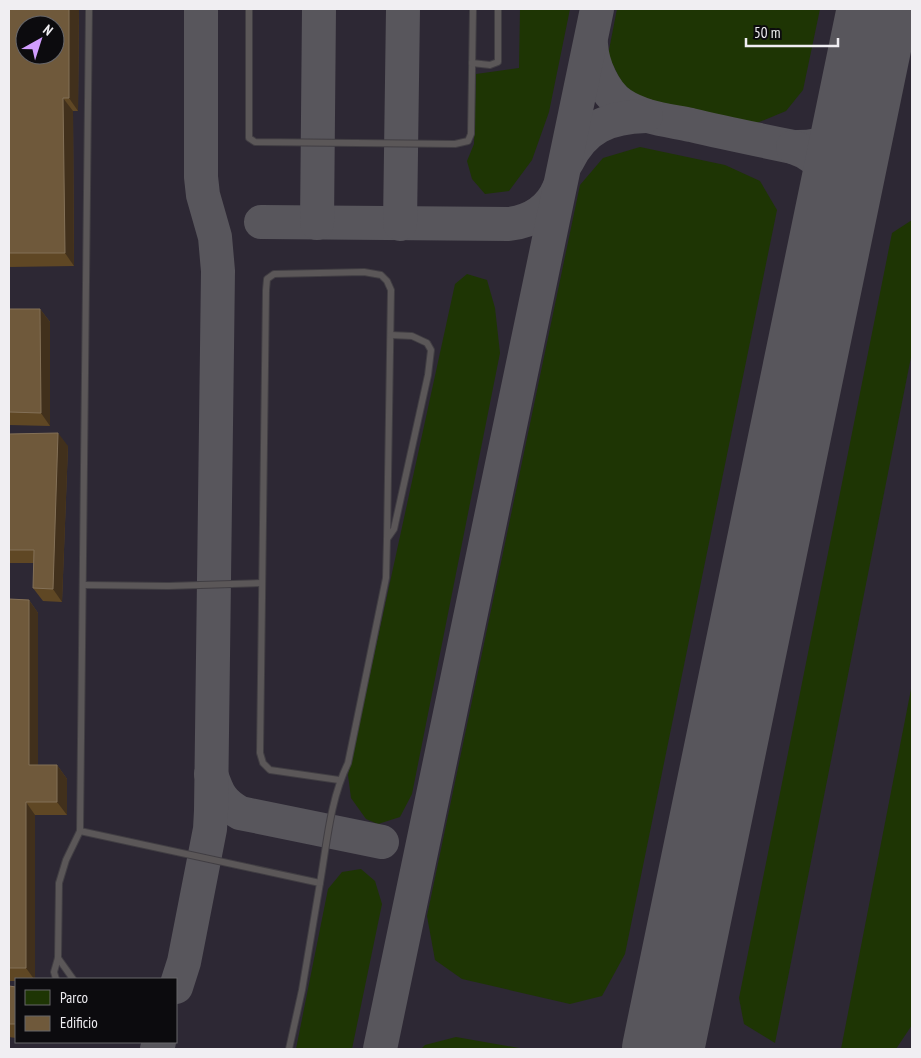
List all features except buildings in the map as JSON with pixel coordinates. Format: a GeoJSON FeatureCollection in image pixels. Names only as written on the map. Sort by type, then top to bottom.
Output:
{"type":"FeatureCollection","features":[{"type":"Feature","properties":{"kind":"lane"},"geometry":{"type":"LineString","coordinates":[[56,978],[54,972],[58,958],[60,883],[66,860],[80,831],[89,9]]}},
{"type":"Feature","properties":{"kind":"lane"},"geometry":{"type":"LineString","coordinates":[[250,9],[249,138],[255,142],[455,144],[468,141],[471,134],[473,9]]}},
{"type":"Feature","properties":{"kind":"lane"},"geometry":{"type":"LineString","coordinates":[[472,63],[490,64],[498,62],[498,9]]}},
{"type":"Feature","properties":{"kind":"lane"},"geometry":{"type":"LineString","coordinates":[[289,1049],[302,990],[330,820],[339,780],[348,763],[386,578],[391,290],[387,281],[381,275],[364,272],[274,274],[267,279],[260,753],[263,763],[270,770],[339,780]]}},
{"type":"Feature","properties":{"kind":"lane"},"geometry":{"type":"LineString","coordinates":[[387,539],[394,529],[402,496],[428,374],[431,350],[427,343],[412,336],[391,335]]}},
{"type":"Feature","properties":{"kind":"lane"},"geometry":{"type":"LineString","coordinates":[[84,585],[168,586],[262,583]]}},
{"type":"Feature","properties":{"kind":"lane"},"geometry":{"type":"LineString","coordinates":[[80,831],[320,883]]}},
{"type":"Feature","properties":{"kind":"lane"},"geometry":{"type":"LineString","coordinates":[[58,958],[72,978]]}},
{"type":"Feature","properties":{"kind":"shaded area"},"geometry":{"type":"Polygon","coordinates":[[[9,9],[912,9],[912,1049],[9,1049],[9,9]]]}},
{"type":"Feature","properties":{"kind":"green space"},"geometry":{"type":"Polygon","coordinates":[[[520,9],[570,9],[549,112],[532,160],[509,191],[485,194],[472,179],[467,161],[474,144],[476,74],[519,68],[520,9]]]}},
{"type":"Feature","properties":{"kind":"green space"},"geometry":{"type":"Polygon","coordinates":[[[617,9],[820,9],[803,90],[786,111],[757,123],[652,106],[623,85],[608,55],[617,9]]]}},
{"type":"Feature","properties":{"kind":"green space"},"geometry":{"type":"Polygon","coordinates":[[[640,147],[725,165],[760,181],[777,210],[625,954],[602,996],[570,1004],[462,979],[435,960],[427,916],[580,185],[603,158],[640,147]]]}},
{"type":"Feature","properties":{"kind":"green space"},"geometry":{"type":"Polygon","coordinates":[[[912,220],[912,352],[775,1043],[744,1024],[739,998],[892,233],[912,220]]]}},
{"type":"Feature","properties":{"kind":"green space"},"geometry":{"type":"Polygon","coordinates":[[[467,274],[487,280],[495,308],[500,353],[412,794],[400,817],[378,824],[366,819],[351,798],[348,775],[455,284],[467,274]]]}},
{"type":"Feature","properties":{"kind":"green space"},"geometry":{"type":"Polygon","coordinates":[[[912,684],[912,1025],[896,1049],[841,1049],[912,684]]]}},
{"type":"Feature","properties":{"kind":"green space"},"geometry":{"type":"Polygon","coordinates":[[[361,869],[375,881],[382,904],[352,1049],[296,1049],[328,889],[342,872],[361,869]]]}},
{"type":"Feature","properties":{"kind":"green space"},"geometry":{"type":"Polygon","coordinates":[[[456,1037],[525,1049],[421,1049],[425,1045],[456,1037]]]}},
{"type":"Feature","properties":{"kind":"taxiway"},"geometry":{"type":"LineString","coordinates":[[178,981],[184,962],[210,829],[211,811],[218,271],[215,237],[203,195],[201,177],[201,9]]}},
{"type":"Feature","properties":{"kind":"taxiway"},"geometry":{"type":"LineString","coordinates":[[317,223],[319,9]]}},
{"type":"Feature","properties":{"kind":"taxiway"},"geometry":{"type":"LineString","coordinates":[[400,224],[403,9]]}},
{"type":"Feature","properties":{"kind":"taxiway"},"geometry":{"type":"LineString","coordinates":[[380,1049],[597,9]]}},
{"type":"Feature","properties":{"kind":"taxiway"},"geometry":{"type":"LineString","coordinates":[[591,44],[596,69],[609,93],[629,109],[664,120],[793,147],[806,147],[818,145],[835,138],[847,124],[859,103]]}},
{"type":"Feature","properties":{"kind":"taxiway"},"geometry":{"type":"LineString","coordinates":[[567,162],[581,140],[599,126],[620,119],[646,116]]}},
{"type":"Feature","properties":{"kind":"taxiway"},"geometry":{"type":"LineString","coordinates":[[793,147],[814,158],[827,173],[834,193],[836,216]]}},
{"type":"Feature","properties":{"kind":"taxiway"},"geometry":{"type":"LineString","coordinates":[[261,222],[509,224],[525,220],[539,213],[551,202],[559,188]]}},
{"type":"Feature","properties":{"kind":"taxiway"},"geometry":{"type":"LineString","coordinates":[[211,774],[221,797],[228,805],[240,813],[382,842]]}},
{"type":"Feature","properties":{"kind":"taxiway"},"geometry":{"type":"LineString","coordinates":[[157,1049],[159,1043]]}},
{"type":"Feature","properties":{"kind":"runway"},"geometry":{"type":"LineString","coordinates":[[663,1049],[878,9]]}}]}
